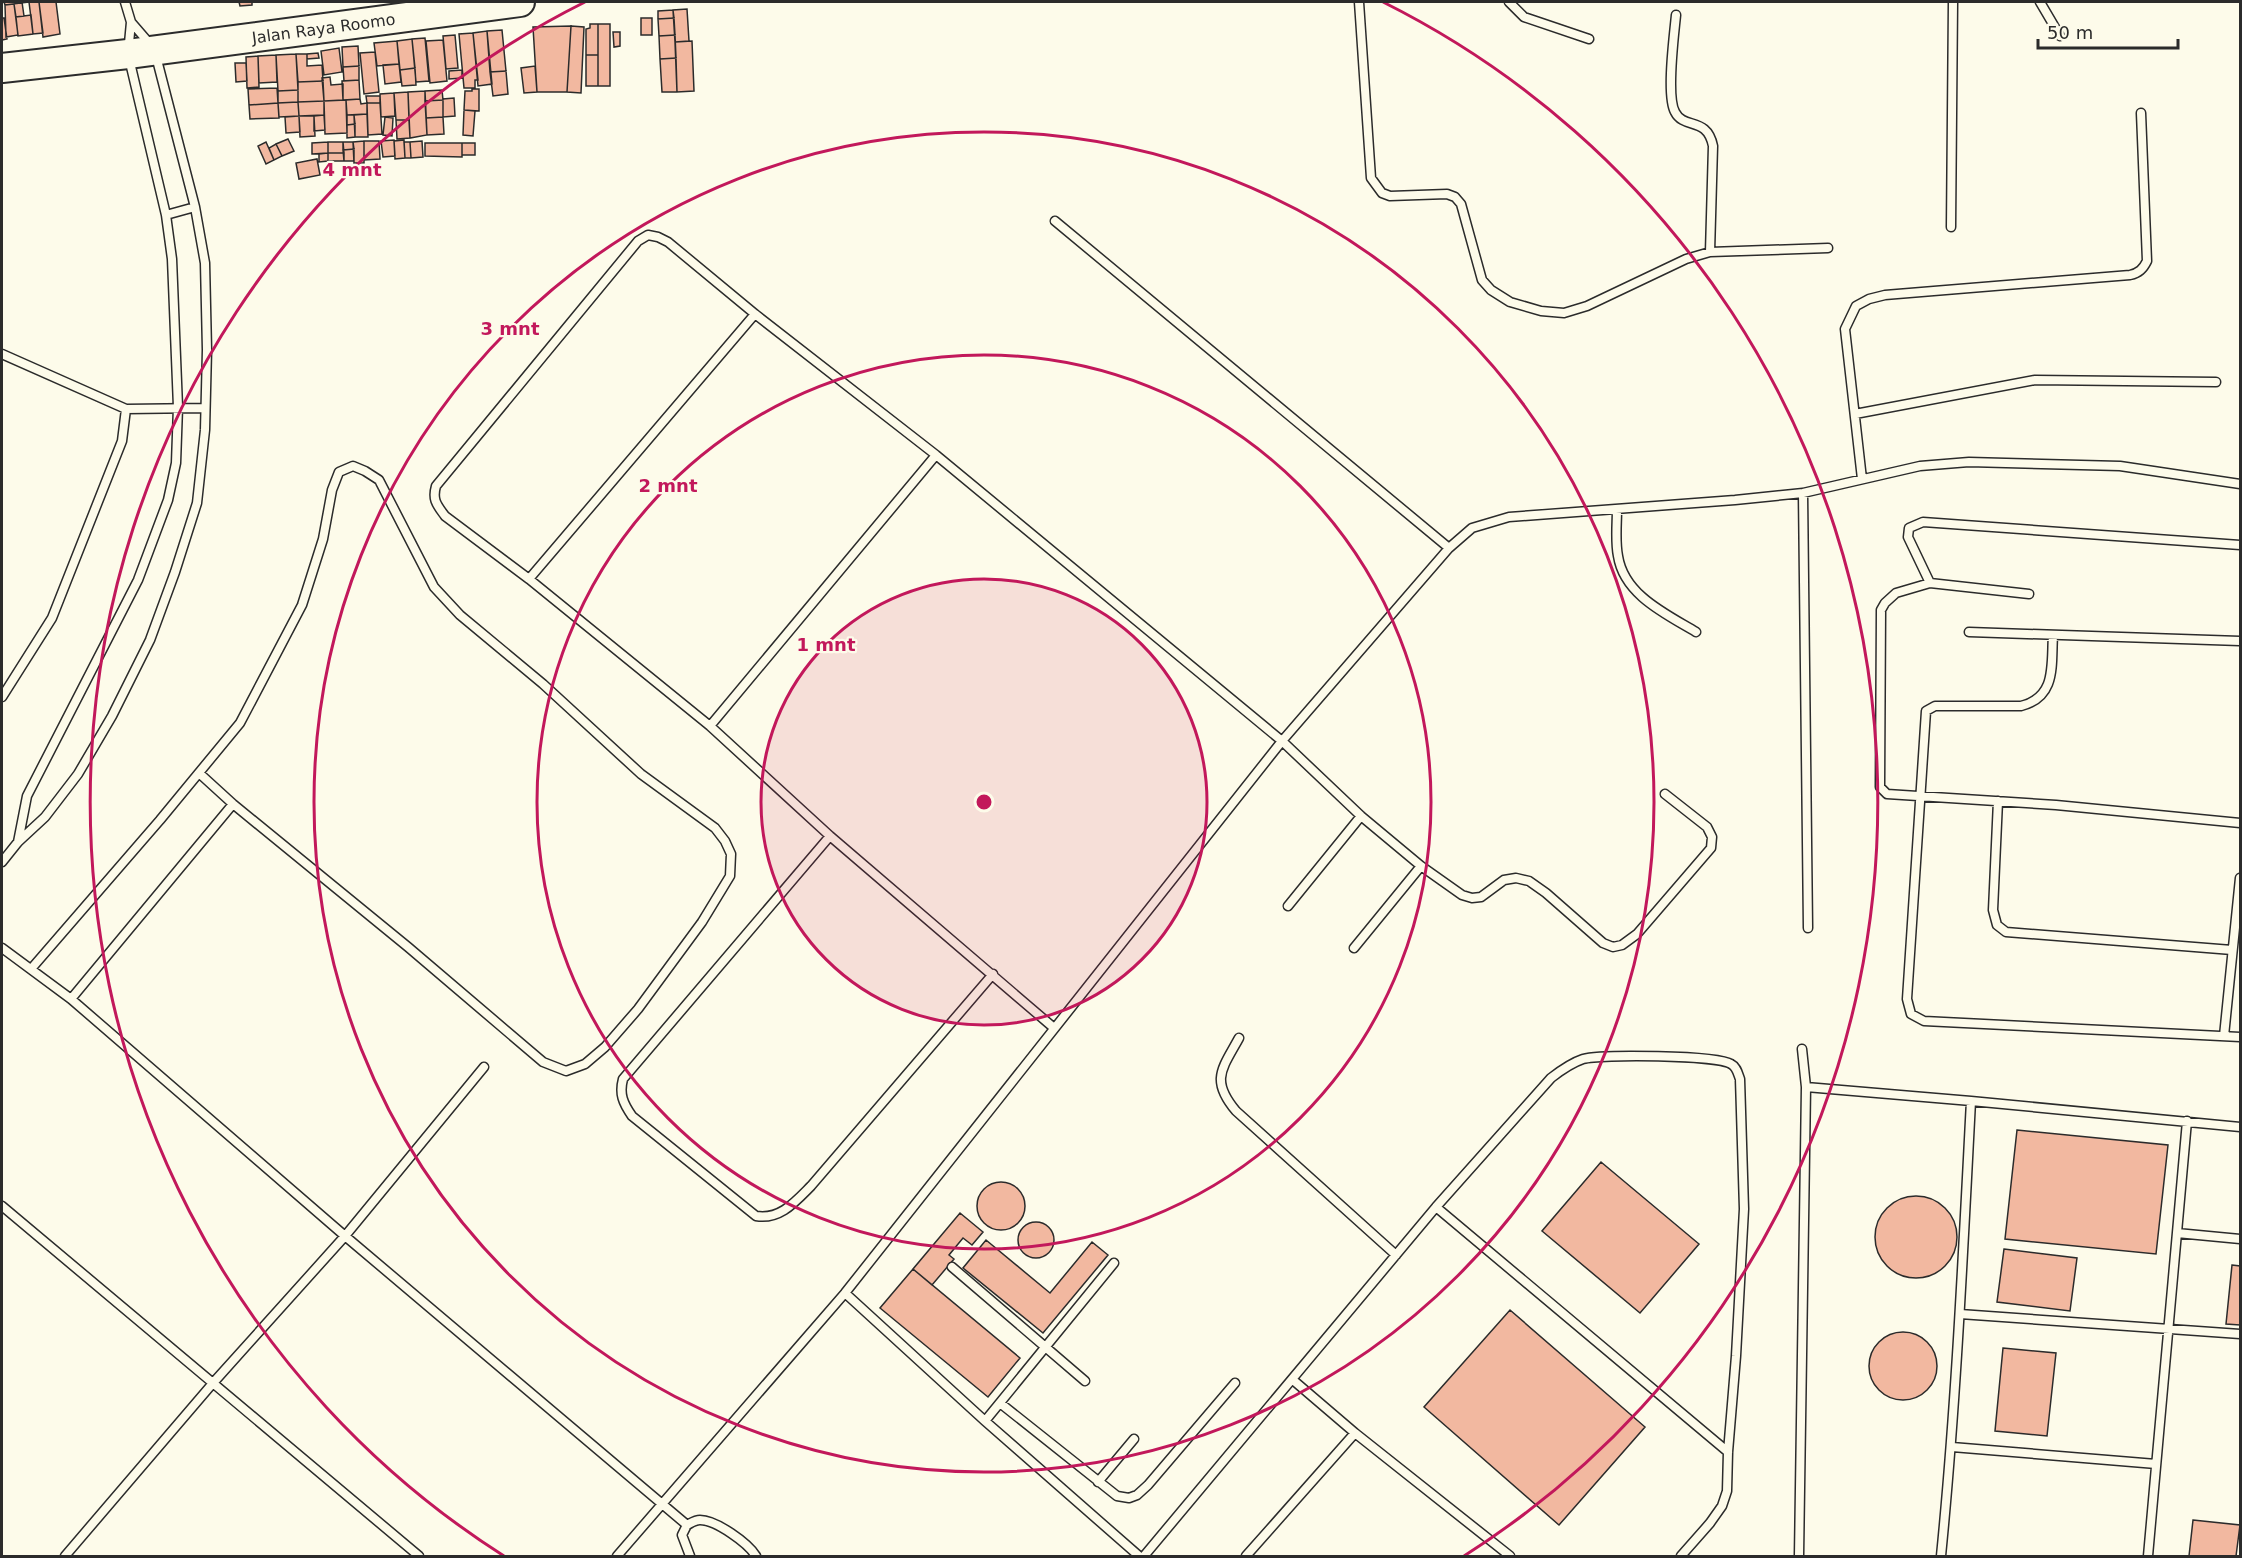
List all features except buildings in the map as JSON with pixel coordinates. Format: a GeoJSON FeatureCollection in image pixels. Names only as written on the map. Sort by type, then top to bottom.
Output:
{"type":"FeatureCollection","features":[{"type":"Feature","properties":{"kind":"highway","name":"Jalan Raya Roomo"},"geometry":{"type":"LineString","coordinates":[[2,68],[520,2]]}},
{"type":"Feature","properties":{"kind":"lane"},"geometry":{"type":"LineString","coordinates":[[2,862],[18,842],[45,817],[78,774],[112,716],[150,640],[197,503],[207,350],[205,263],[195,207],[125,2]]}},
{"type":"Feature","properties":{"kind":"lane"},"geometry":{"type":"LineString","coordinates":[[1359,2],[1371,178],[1382,193],[1390,196],[1447,194],[1455,197],[1461,204],[1482,280],[1491,290],[1510,303],[1541,311],[1564,313],[1587,306],[1686,259],[1710,252],[1828,248]]}},
{"type":"Feature","properties":{"kind":"lane"},"geometry":{"type":"LineString","coordinates":[[1509,2],[1524,17],[1589,39]]}},
{"type":"Feature","properties":{"kind":"lane"},"geometry":{"type":"LineString","coordinates":[[1951,228],[1953,2]]}},
{"type":"Feature","properties":{"kind":"lane"},"geometry":{"type":"LineString","coordinates":[[2040,2],[2060,36]]}},
{"type":"Feature","properties":{"kind":"lane"},"geometry":{"type":"LineString","coordinates":[[1676,15],[1672,103],[1679,117],[1707,129],[1713,146],[1710,252]]}},
{"type":"Feature","properties":{"kind":"lane"},"geometry":{"type":"LineString","coordinates":[[18,842],[27,796],[138,580],[168,500],[176,463],[178,407],[172,259],[141,52],[131,22]]}},
{"type":"Feature","properties":{"kind":"lane"},"geometry":{"type":"LineString","coordinates":[[1862,480],[1845,329],[1856,306],[1869,299],[1885,295],[2138,273],[2147,261],[2141,113]]}},
{"type":"Feature","properties":{"kind":"lane"},"geometry":{"type":"LineString","coordinates":[[166,214],[195,207]]}},
{"type":"Feature","properties":{"kind":"lane"},"geometry":{"type":"LineString","coordinates":[[1055,221],[1449,548]]}},
{"type":"Feature","properties":{"kind":"lane"},"geometry":{"type":"LineString","coordinates":[[1054,1028],[830,836],[710,726],[529,579],[445,516],[433,495],[436,486],[638,241],[648,235],[668,242],[755,314],[936,455],[1282,741],[1361,816],[1421,866],[1462,895],[1472,898],[1481,897],[1504,880],[1516,878],[1529,881],[1604,943],[1612,947],[1622,945],[1637,934],[1711,848],[1712,837],[1707,826],[1665,794]]}},
{"type":"Feature","properties":{"kind":"lane"},"geometry":{"type":"LineString","coordinates":[[529,579],[755,314]]}},
{"type":"Feature","properties":{"kind":"lane"},"geometry":{"type":"LineString","coordinates":[[2,354],[126,409],[205,408]]}},
{"type":"Feature","properties":{"kind":"lane"},"geometry":{"type":"LineString","coordinates":[[1855,414],[2035,380],[2216,382]]}},
{"type":"Feature","properties":{"kind":"lane"},"geometry":{"type":"LineString","coordinates":[[2,698],[52,618],[122,441],[126,409]]}},
{"type":"Feature","properties":{"kind":"lane"},"geometry":{"type":"LineString","coordinates":[[710,726],[936,455]]}},
{"type":"Feature","properties":{"kind":"lane"},"geometry":{"type":"LineString","coordinates":[[617,1557],[845,1293],[1054,1028],[1128,939],[1282,741],[1449,548],[1472,528],[1509,517],[1803,493],[1920,466],[1969,462],[2120,466],[2241,484]]}},
{"type":"Feature","properties":{"kind":"lane"},"geometry":{"type":"LineString","coordinates":[[31,969],[240,723],[302,605],[322,539],[332,490],[339,472],[353,466],[379,480],[434,587],[460,615],[543,684],[641,774],[715,828],[731,854],[730,876],[702,922],[638,1010],[605,1047],[585,1064],[566,1071],[543,1062],[408,947],[233,804],[199,773]]}},
{"type":"Feature","properties":{"kind":"lane"},"geometry":{"type":"LineString","coordinates":[[1803,493],[1808,928]]}},
{"type":"Feature","properties":{"kind":"lane"},"geometry":{"type":"LineString","coordinates":[[1617,509],[1618,558],[1629,585],[1655,608],[1696,632]]}},
{"type":"Feature","properties":{"kind":"lane"},"geometry":{"type":"LineString","coordinates":[[1930,583],[1908,537],[1909,528],[1923,522],[2241,545]]}},
{"type":"Feature","properties":{"kind":"lane"},"geometry":{"type":"LineString","coordinates":[[2029,594],[1930,583],[1896,593],[1886,603],[1881,610],[1880,787],[1887,794],[1998,801],[2241,823]]}},
{"type":"Feature","properties":{"kind":"lane"},"geometry":{"type":"LineString","coordinates":[[1969,632],[2241,641]]}},
{"type":"Feature","properties":{"kind":"lane"},"geometry":{"type":"LineString","coordinates":[[2053,635],[2047,687],[2041,697],[2032,703],[2021,706],[1935,706],[1926,711],[1907,999],[1911,1014],[1923,1020],[2241,1037]]}},
{"type":"Feature","properties":{"kind":"lane"},"geometry":{"type":"LineString","coordinates":[[1998,801],[1993,910],[1997,925],[2006,932],[2232,951]]}},
{"type":"Feature","properties":{"kind":"lane"},"geometry":{"type":"LineString","coordinates":[[71,999],[233,804]]}},
{"type":"Feature","properties":{"kind":"lane"},"geometry":{"type":"LineString","coordinates":[[1288,906],[1361,816]]}},
{"type":"Feature","properties":{"kind":"lane"},"geometry":{"type":"LineString","coordinates":[[830,836],[623,1079],[620,1091],[623,1104],[632,1116],[756,1216],[769,1218],[795,1202],[811,1186],[993,974]]}},
{"type":"Feature","properties":{"kind":"lane"},"geometry":{"type":"LineString","coordinates":[[1354,948],[1421,866]]}},
{"type":"Feature","properties":{"kind":"lane"},"geometry":{"type":"LineString","coordinates":[[2224,1036],[2241,878]]}},
{"type":"Feature","properties":{"kind":"lane"},"geometry":{"type":"LineString","coordinates":[[2,948],[71,999],[345,1236],[687,1526]]}},
{"type":"Feature","properties":{"kind":"lane"},"geometry":{"type":"LineString","coordinates":[[1239,1038],[1226,1062],[1219,1082],[1224,1096],[1236,1111],[1396,1255]]}},
{"type":"Feature","properties":{"kind":"lane"},"geometry":{"type":"LineString","coordinates":[[1799,1557],[1806,1087],[1802,1049]]}},
{"type":"Feature","properties":{"kind":"lane"},"geometry":{"type":"LineString","coordinates":[[845,1293],[985,1421],[1142,1557],[1436,1207],[1551,1078],[1582,1059],[1600,1056],[1706,1059],[1732,1064],[1737,1069],[1740,1079],[1744,1209],[1727,1491],[1722,1506],[1681,1557]]}},
{"type":"Feature","properties":{"kind":"lane"},"geometry":{"type":"LineString","coordinates":[[65,1557],[213,1383],[345,1236],[484,1067]]}},
{"type":"Feature","properties":{"kind":"lane"},"geometry":{"type":"LineString","coordinates":[[1806,1087],[2187,1121],[2240,1129]]}},
{"type":"Feature","properties":{"kind":"lane"},"geometry":{"type":"LineString","coordinates":[[1941,1557],[1952,1447],[1954,1373],[1960,1314],[1971,1101]]}},
{"type":"Feature","properties":{"kind":"lane"},"geometry":{"type":"LineString","coordinates":[[2148,1557],[2187,1121]]}},
{"type":"Feature","properties":{"kind":"lane"},"geometry":{"type":"LineString","coordinates":[[2,1206],[419,1557]]}},
{"type":"Feature","properties":{"kind":"lane"},"geometry":{"type":"LineString","coordinates":[[1436,1207],[1728,1452]]}},
{"type":"Feature","properties":{"kind":"lane"},"geometry":{"type":"LineString","coordinates":[[2177,1233],[2241,1239]]}},
{"type":"Feature","properties":{"kind":"lane"},"geometry":{"type":"LineString","coordinates":[[985,1421],[1114,1263]]}},
{"type":"Feature","properties":{"kind":"lane"},"geometry":{"type":"LineString","coordinates":[[952,1267],[1085,1381]]}},
{"type":"Feature","properties":{"kind":"lane"},"geometry":{"type":"LineString","coordinates":[[1960,1314],[2241,1334]]}},
{"type":"Feature","properties":{"kind":"lane"},"geometry":{"type":"LineString","coordinates":[[1293,1380],[1355,1433],[1510,1557]]}},
{"type":"Feature","properties":{"kind":"lane"},"geometry":{"type":"LineString","coordinates":[[1000,1403],[1117,1496],[1129,1498],[1137,1495],[1148,1485],[1235,1383]]}},
{"type":"Feature","properties":{"kind":"lane"},"geometry":{"type":"LineString","coordinates":[[1246,1557],[1355,1433]]}},
{"type":"Feature","properties":{"kind":"lane"},"geometry":{"type":"LineString","coordinates":[[1098,1482],[1134,1439]]}},
{"type":"Feature","properties":{"kind":"lane"},"geometry":{"type":"LineString","coordinates":[[1952,1447],[2156,1464]]}},
{"type":"Feature","properties":{"kind":"lane"},"geometry":{"type":"LineString","coordinates":[[690,1557],[682,1535],[687,1526],[696,1520],[713,1523],[743,1542],[756,1557]]}}]}
